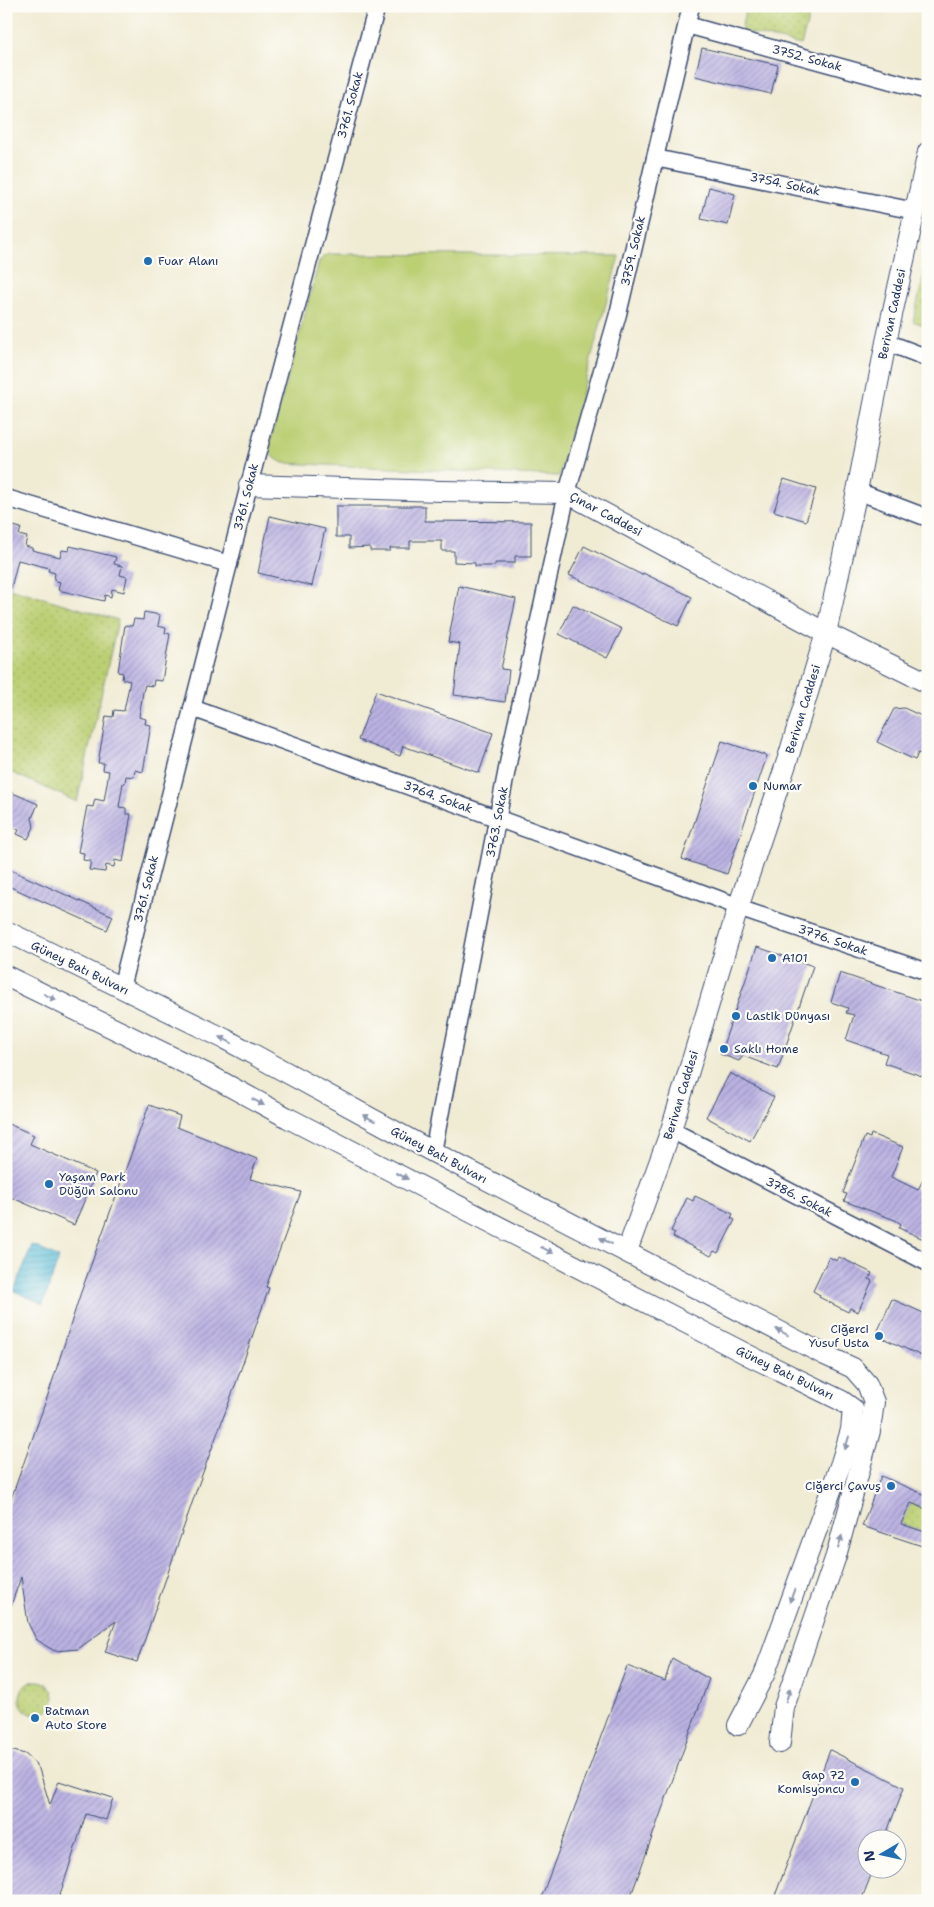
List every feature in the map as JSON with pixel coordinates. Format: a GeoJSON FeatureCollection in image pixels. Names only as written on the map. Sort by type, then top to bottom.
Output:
{"type":"FeatureCollection","features":[{"type":"Feature","properties":{"kind":"street","name":"3761. Sokak"},"geometry":{"type":"LineString","coordinates":[[121,988],[249,485],[377,6]]}},
{"type":"Feature","properties":{"kind":"street","name":"3759. Sokak"},"geometry":{"type":"LineString","coordinates":[[567,493],[618,314],[691,6]]}},
{"type":"Feature","properties":{"kind":"street","name":"3752. Sokak"},"geometry":{"type":"LineString","coordinates":[[687,26],[928,92]]}},
{"type":"Feature","properties":{"kind":"street","name":"Berivan Caddesi"},"geometry":{"type":"LineString","coordinates":[[627,1251],[671,1130],[738,908],[788,758],[826,632],[886,342],[928,152]]}},
{"type":"Feature","properties":{"kind":"street","name":"3754. Sokak"},"geometry":{"type":"LineString","coordinates":[[655,158],[915,211]]}},
{"type":"Feature","properties":{"kind":"street"},"geometry":{"type":"LineString","coordinates":[[886,342],[928,358]]}},
{"type":"Feature","properties":{"kind":"street","name":"Çınar Caddesi"},"geometry":{"type":"LineString","coordinates":[[249,485],[567,493],[826,632],[928,683]]}},
{"type":"Feature","properties":{"kind":"street"},"geometry":{"type":"LineString","coordinates":[[856,491],[928,518]]}},
{"type":"Feature","properties":{"kind":"street","name":"3763. Sokak"},"geometry":{"type":"LineString","coordinates":[[433,1152],[512,743],[567,493]]}},
{"type":"Feature","properties":{"kind":"street"},"geometry":{"type":"LineString","coordinates":[[6,498],[229,564]]}},
{"type":"Feature","properties":{"kind":"street","name":"3764. Sokak"},"geometry":{"type":"LineString","coordinates":[[192,708],[670,881],[738,908]]}},
{"type":"Feature","properties":{"kind":"street","name":"3776. Sokak"},"geometry":{"type":"LineString","coordinates":[[738,908],[928,972]]}},
{"type":"Feature","properties":{"kind":"street","name":"Güney Batı Bulvarı"},"geometry":{"type":"LineString","coordinates":[[6,931],[225,1039],[433,1152],[853,1368],[867,1384],[874,1402],[870,1431],[836,1556],[784,1707],[780,1743]]}},
{"type":"Feature","properties":{"kind":"street","name":"Güney Batı Bulvarı"},"geometry":{"type":"LineString","coordinates":[[6,976],[209,1075],[288,1118],[754,1358],[842,1401],[853,1409],[851,1430],[841,1463],[764,1675],[738,1725]]}},
{"type":"Feature","properties":{"kind":"street","name":"3786. Sokak"},"geometry":{"type":"LineString","coordinates":[[671,1130],[928,1263]]}},
{"type":"Feature","properties":{"kind":"green space"},"geometry":{"type":"Polygon","coordinates":[[[746,6],[781,6],[801,17],[812,6],[801,45],[741,31],[746,6]]]}},
{"type":"Feature","properties":{"kind":"green space"},"geometry":{"type":"Polygon","coordinates":[[[329,254],[619,256],[559,476],[283,463],[273,457],[268,450],[319,262],[324,256],[329,254]]]}},
{"type":"Feature","properties":{"kind":"green space"},"geometry":{"type":"Polygon","coordinates":[[[926,266],[928,266],[928,327],[913,321],[926,266]]]}},
{"type":"Feature","properties":{"kind":"green space"},"geometry":{"type":"Polygon","coordinates":[[[6,587],[118,620],[77,802],[6,770],[6,587]]]}},
{"type":"Feature","properties":{"kind":"green space"},"geometry":{"type":"Polygon","coordinates":[[[911,1503],[928,1510],[928,1533],[896,1522],[906,1512],[911,1503]]]}},
{"type":"Feature","properties":{"kind":"green space"},"geometry":{"type":"Polygon","coordinates":[[[37,1681],[49,1686],[54,1698],[49,1710],[37,1715],[25,1710],[20,1698],[25,1686],[37,1681]]]}},
{"type":"Feature","properties":{"kind":"water"},"geometry":{"type":"Polygon","coordinates":[[[32,1245],[59,1258],[43,1304],[14,1291],[32,1245]]]}},
{"type":"Feature","properties":{"kind":"building"},"geometry":{"type":"Polygon","coordinates":[[[702,48],[778,65],[771,94],[695,76],[702,48]]]}},
{"type":"Feature","properties":{"kind":"building"},"geometry":{"type":"Polygon","coordinates":[[[709,187],[735,194],[728,225],[701,219],[709,187]]]}},
{"type":"Feature","properties":{"kind":"building"},"geometry":{"type":"Polygon","coordinates":[[[784,479],[816,489],[806,521],[774,511],[784,479]]]}},
{"type":"Feature","properties":{"kind":"building"},"geometry":{"type":"Polygon","coordinates":[[[336,506],[425,506],[425,521],[531,522],[531,556],[515,556],[515,563],[475,566],[475,563],[454,562],[454,551],[442,551],[442,541],[410,541],[410,548],[390,548],[390,551],[370,551],[370,547],[349,548],[349,537],[336,537],[336,506]]]}},
{"type":"Feature","properties":{"kind":"building"},"geometry":{"type":"Polygon","coordinates":[[[270,516],[325,529],[312,586],[258,573],[270,516]]]}},
{"type":"Feature","properties":{"kind":"building"},"geometry":{"type":"Polygon","coordinates":[[[6,524],[21,528],[19,535],[27,537],[25,546],[32,548],[32,550],[60,557],[62,550],[69,551],[70,546],[116,557],[114,564],[122,566],[120,575],[127,577],[124,592],[112,589],[111,597],[105,595],[104,601],[58,590],[60,582],[54,580],[55,573],[48,571],[49,568],[18,560],[11,588],[6,588],[6,524]]]}},
{"type":"Feature","properties":{"kind":"building"},"geometry":{"type":"Polygon","coordinates":[[[584,546],[692,597],[678,626],[569,575],[584,546]]]}},
{"type":"Feature","properties":{"kind":"building"},"geometry":{"type":"Polygon","coordinates":[[[459,586],[516,599],[501,669],[509,670],[505,702],[454,695],[460,644],[448,642],[459,586]]]}},
{"type":"Feature","properties":{"kind":"building"},"geometry":{"type":"Polygon","coordinates":[[[573,605],[622,629],[607,658],[559,634],[573,605]]]}},
{"type":"Feature","properties":{"kind":"building"},"geometry":{"type":"Polygon","coordinates":[[[144,612],[160,615],[158,626],[166,628],[165,633],[170,634],[162,681],[154,680],[153,686],[145,685],[143,692],[139,717],[146,719],[145,724],[151,725],[143,772],[135,770],[134,777],[126,776],[125,783],[123,783],[119,807],[126,808],[126,814],[131,814],[123,862],[115,860],[114,867],[106,865],[105,872],[89,870],[91,861],[83,860],[84,853],[78,852],[87,806],[93,807],[95,799],[104,801],[109,771],[103,770],[104,763],[98,763],[106,716],[113,717],[114,710],[124,711],[130,681],[122,679],[123,673],[118,672],[125,625],[132,626],[134,619],[143,620],[144,612]]]}},
{"type":"Feature","properties":{"kind":"building"},"geometry":{"type":"Polygon","coordinates":[[[376,691],[493,733],[479,773],[403,746],[400,756],[358,740],[376,691]]]}},
{"type":"Feature","properties":{"kind":"building"},"geometry":{"type":"Polygon","coordinates":[[[904,708],[928,719],[928,756],[918,753],[915,760],[877,742],[894,709],[904,708]]]}},
{"type":"Feature","properties":{"kind":"building"},"geometry":{"type":"Polygon","coordinates":[[[722,741],[767,756],[727,874],[682,859],[722,741]]]}},
{"type":"Feature","properties":{"kind":"building"},"geometry":{"type":"Polygon","coordinates":[[[6,790],[38,804],[32,818],[34,827],[28,839],[17,834],[19,830],[6,824],[6,790]]]}},
{"type":"Feature","properties":{"kind":"building"},"geometry":{"type":"Polygon","coordinates":[[[6,868],[113,916],[107,930],[6,885],[6,868]]]}},
{"type":"Feature","properties":{"kind":"building"},"geometry":{"type":"Polygon","coordinates":[[[757,947],[813,966],[778,1069],[743,1056],[739,1061],[720,1054],[757,947]]]}},
{"type":"Feature","properties":{"kind":"building"},"geometry":{"type":"Polygon","coordinates":[[[840,973],[928,1003],[928,1057],[922,1076],[884,1063],[887,1054],[846,1040],[854,1015],[846,1013],[848,1008],[831,1002],[840,973]]]}},
{"type":"Feature","properties":{"kind":"building"},"geometry":{"type":"Polygon","coordinates":[[[730,1073],[774,1097],[750,1141],[706,1117],[730,1073]]]}},
{"type":"Feature","properties":{"kind":"building"},"geometry":{"type":"Polygon","coordinates":[[[149,1105],[180,1116],[177,1127],[257,1159],[250,1179],[301,1192],[266,1287],[269,1288],[137,1662],[105,1652],[116,1621],[78,1649],[55,1651],[36,1639],[28,1623],[21,1577],[8,1614],[6,1614],[6,1513],[49,1392],[80,1295],[149,1105]]]}},
{"type":"Feature","properties":{"kind":"building","name":"Yaşam Park Düğün Salonu"},"geometry":{"type":"Polygon","coordinates":[[[6,1123],[34,1135],[30,1144],[96,1173],[74,1225],[6,1195],[6,1123]]]}},
{"type":"Feature","properties":{"kind":"building"},"geometry":{"type":"Polygon","coordinates":[[[871,1134],[903,1147],[891,1177],[918,1190],[928,1169],[928,1241],[899,1228],[901,1224],[895,1220],[844,1201],[847,1194],[843,1193],[865,1136],[870,1138],[871,1134]]]}},
{"type":"Feature","properties":{"kind":"building"},"geometry":{"type":"Polygon","coordinates":[[[695,1196],[733,1214],[731,1218],[735,1220],[718,1253],[714,1251],[711,1256],[673,1237],[675,1233],[671,1231],[687,1198],[693,1201],[695,1196]]]}},
{"type":"Feature","properties":{"kind":"building"},"geometry":{"type":"Polygon","coordinates":[[[829,1257],[837,1261],[839,1257],[872,1273],[869,1279],[872,1281],[858,1312],[850,1308],[848,1312],[819,1297],[820,1295],[813,1291],[829,1257]]]}},
{"type":"Feature","properties":{"kind":"building"},"geometry":{"type":"Polygon","coordinates":[[[892,1299],[928,1315],[928,1359],[876,1335],[892,1299]]]}},
{"type":"Feature","properties":{"kind":"building"},"geometry":{"type":"Polygon","coordinates":[[[881,1476],[928,1496],[928,1510],[911,1503],[901,1524],[928,1533],[928,1548],[862,1526],[881,1476]]]}},
{"type":"Feature","properties":{"kind":"building"},"geometry":{"type":"Polygon","coordinates":[[[672,1658],[709,1679],[629,1901],[540,1901],[627,1666],[665,1681],[672,1658]]]}},
{"type":"Feature","properties":{"kind":"building"},"geometry":{"type":"Polygon","coordinates":[[[6,1749],[25,1754],[32,1760],[39,1769],[50,1805],[59,1781],[113,1798],[106,1820],[86,1814],[58,1901],[6,1901],[6,1749]]]}},
{"type":"Feature","properties":{"kind":"building"},"geometry":{"type":"Polygon","coordinates":[[[830,1750],[904,1787],[888,1830],[856,1830],[856,1880],[869,1880],[861,1901],[773,1901],[830,1750]]]}},
{"type":"Feature","properties":{"kind":"place","name":"Fuar Alanı"},"geometry":{"type":"Point","coordinates":[148,261]}},
{"type":"Feature","properties":{"kind":"place","name":"Numar"},"geometry":{"type":"Point","coordinates":[753,786]}},
{"type":"Feature","properties":{"kind":"place","name":"A101"},"geometry":{"type":"Point","coordinates":[772,958]}},
{"type":"Feature","properties":{"kind":"place","name":"Lastik Dünyası"},"geometry":{"type":"Point","coordinates":[736,1016]}},
{"type":"Feature","properties":{"kind":"place","name":"Saklı Home"},"geometry":{"type":"Point","coordinates":[724,1049]}},
{"type":"Feature","properties":{"kind":"place","name":"Yaşam Park Düğün Salonu"},"geometry":{"type":"Point","coordinates":[49,1184]}},
{"type":"Feature","properties":{"kind":"place","name":"Ciğerci Yusuf Usta"},"geometry":{"type":"Point","coordinates":[879,1336]}},
{"type":"Feature","properties":{"kind":"place","name":"Ciğerci Çavuş"},"geometry":{"type":"Point","coordinates":[891,1486]}},
{"type":"Feature","properties":{"kind":"place","name":"Batman Auto Store"},"geometry":{"type":"Point","coordinates":[35,1718]}},
{"type":"Feature","properties":{"kind":"place","name":"Gap 72 Komisyoncu"},"geometry":{"type":"Point","coordinates":[855,1782]}}]}
